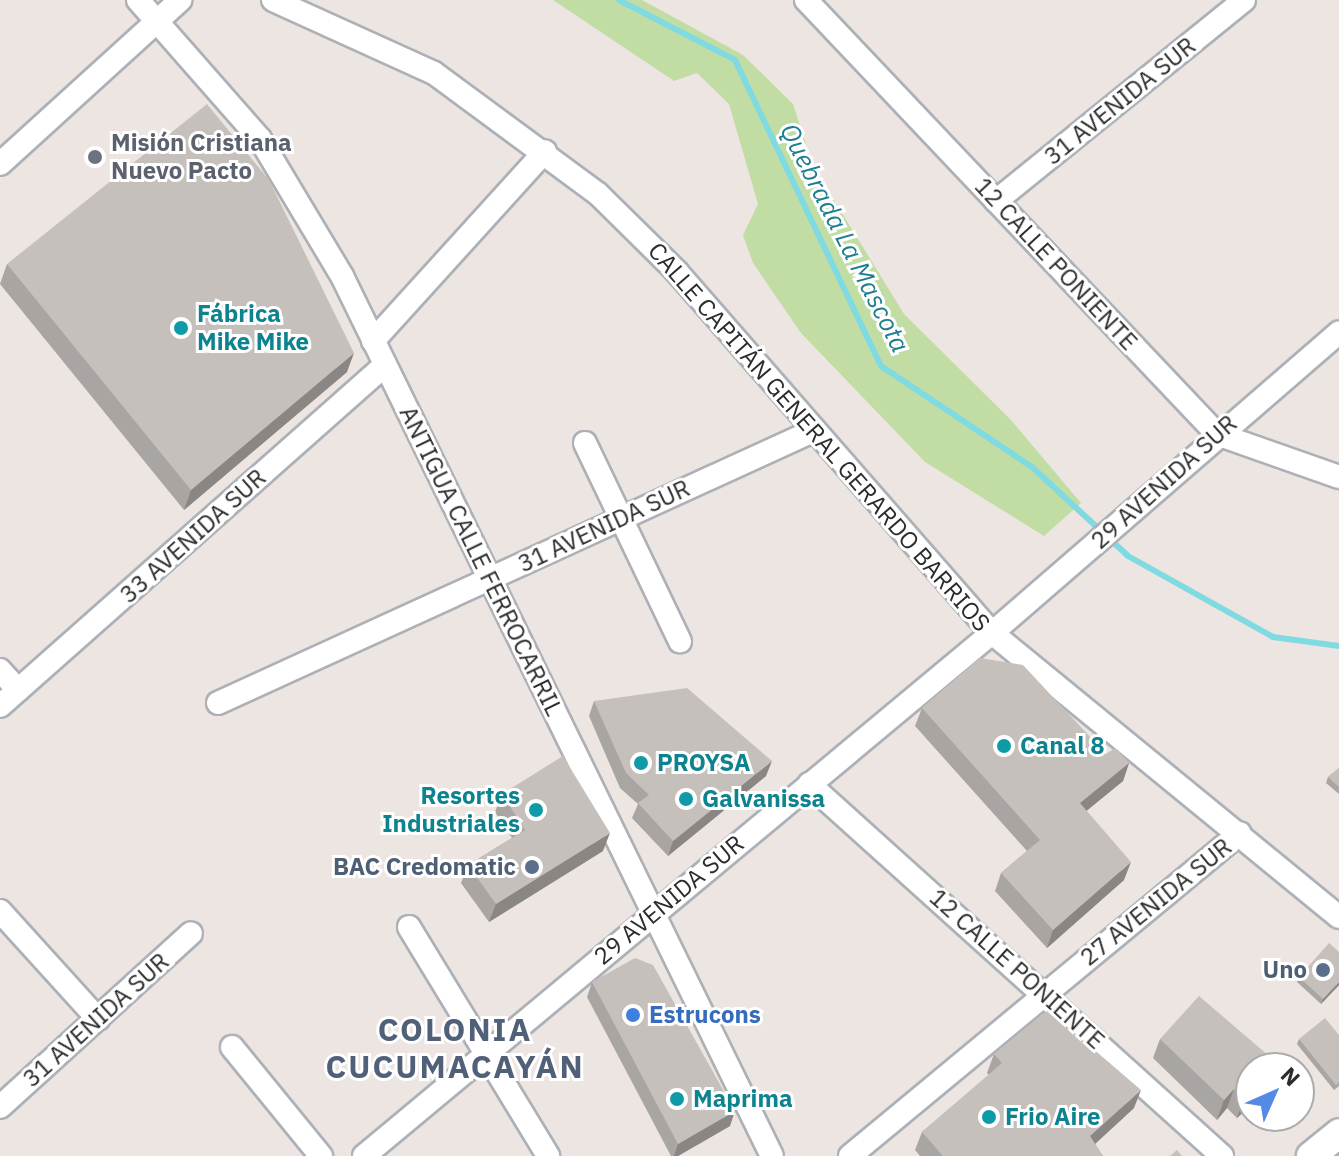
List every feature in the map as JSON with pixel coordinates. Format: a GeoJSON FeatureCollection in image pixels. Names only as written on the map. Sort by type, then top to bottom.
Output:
{"type":"FeatureCollection","features":[{"type":"Feature","properties":{"kind":"street","name":"ANTIGUA CALLE FERROCARRIL"},"geometry":{"type":"LineString","coordinates":[[138,0],[218,85],[291,186],[492,577],[772,1156]]}},
{"type":"Feature","properties":{"kind":"street"},"geometry":{"type":"LineString","coordinates":[[1,161],[180,0]]}},
{"type":"Feature","properties":{"kind":"street","name":"CALLE CAPITÁN GENERAL GERARDO BARRIOS"},"geometry":{"type":"LineString","coordinates":[[273,0],[317,8],[434,73],[545,151],[677,272],[992,633],[1339,917]]}},
{"type":"Feature","properties":{"kind":"street","name":"12 CALLE PONIENTE"},"geometry":{"type":"LineString","coordinates":[[806,0],[1217,434],[1339,477]]}},
{"type":"Feature","properties":{"kind":"street","name":"31 AVENIDA SUR"},"geometry":{"type":"LineString","coordinates":[[996,201],[1244,0]]}},
{"type":"Feature","properties":{"kind":"street"},"geometry":{"type":"LineString","coordinates":[[373,341],[545,151]]}},
{"type":"Feature","properties":{"kind":"street","name":"29 AVENIDA SUR"},"geometry":{"type":"LineString","coordinates":[[364,1156],[485,1057],[653,912],[992,633],[1217,434],[1339,332]]}},
{"type":"Feature","properties":{"kind":"street","name":"33 AVENIDA SUR"},"geometry":{"type":"LineString","coordinates":[[0,706],[385,365]]}},
{"type":"Feature","properties":{"kind":"street","name":"31 AVENIDA SUR"},"geometry":{"type":"LineString","coordinates":[[218,703],[815,430]]}},
{"type":"Feature","properties":{"kind":"street"},"geometry":{"type":"LineString","coordinates":[[585,443],[680,641]]}},
{"type":"Feature","properties":{"kind":"street"},"geometry":{"type":"LineString","coordinates":[[0,670],[18,690]]}},
{"type":"Feature","properties":{"kind":"street","name":"12 CALLE PONIENTE"},"geometry":{"type":"LineString","coordinates":[[809,784],[1222,1156]]}},
{"type":"Feature","properties":{"kind":"street","name":"27 AVENIDA SUR"},"geometry":{"type":"LineString","coordinates":[[850,1156],[1240,833]]}},
{"type":"Feature","properties":{"kind":"street"},"geometry":{"type":"LineString","coordinates":[[0,911],[98,1019]]}},
{"type":"Feature","properties":{"kind":"street"},"geometry":{"type":"LineString","coordinates":[[409,927],[485,1057],[548,1156]]}},
{"type":"Feature","properties":{"kind":"street","name":"31 AVENIDA SUR"},"geometry":{"type":"LineString","coordinates":[[0,1107],[191,933]]}},
{"type":"Feature","properties":{"kind":"street"},"geometry":{"type":"LineString","coordinates":[[232,1047],[321,1156]]}},
{"type":"Feature","properties":{"kind":"street"},"geometry":{"type":"LineString","coordinates":[[1311,1156],[1339,1133]]}},
{"type":"Feature","properties":{"kind":"green space"},"geometry":{"type":"Polygon","coordinates":[[[553,0],[642,0],[743,55],[793,104],[813,166],[904,314],[1011,420],[1081,503],[1044,536],[925,462],[801,333],[753,263],[743,235],[758,204],[729,104],[697,73],[674,81],[553,0]]]}},
{"type":"Feature","properties":{"kind":"building","name":"Fábrica Mike Mike"},"geometry":{"type":"Polygon","coordinates":[[[207,104],[269,180],[354,353],[191,490],[7,264],[207,104]]]}},
{"type":"Feature","properties":{"kind":"building"},"geometry":{"type":"Polygon","coordinates":[[[980,658],[1023,665],[1106,754],[1115,748],[1129,763],[1080,803],[1131,862],[1053,930],[1001,873],[1040,840],[922,708],[980,658]]]}},
{"type":"Feature","properties":{"kind":"building"},"geometry":{"type":"Polygon","coordinates":[[[687,688],[772,761],[673,841],[638,803],[649,795],[626,773],[594,701],[687,688]]]}},
{"type":"Feature","properties":{"kind":"building"},"geometry":{"type":"Polygon","coordinates":[[[563,756],[610,833],[496,904],[468,865],[525,830],[502,794],[563,756]]]}},
{"type":"Feature","properties":{"kind":"building"},"geometry":{"type":"Polygon","coordinates":[[[1339,768],[1339,787],[1328,777],[1339,768]]]}},
{"type":"Feature","properties":{"kind":"building","name":"Uno"},"geometry":{"type":"Polygon","coordinates":[[[1329,943],[1339,952],[1339,982],[1323,999],[1299,977],[1329,943]]]}},
{"type":"Feature","properties":{"kind":"building"},"geometry":{"type":"Polygon","coordinates":[[[635,958],[653,965],[735,1111],[678,1144],[592,982],[635,958]]]}},
{"type":"Feature","properties":{"kind":"building"},"geometry":{"type":"Polygon","coordinates":[[[1199,996],[1264,1052],[1235,1052],[1235,1090],[1224,1100],[1160,1039],[1199,996]]]}},
{"type":"Feature","properties":{"kind":"building"},"geometry":{"type":"Polygon","coordinates":[[[1048,1010],[1141,1090],[1090,1136],[1103,1156],[943,1156],[922,1132],[1002,1063],[994,1054],[1048,1010]]]}},
{"type":"Feature","properties":{"kind":"building"},"geometry":{"type":"Polygon","coordinates":[[[1325,1018],[1339,1035],[1339,1082],[1336,1085],[1315,1059],[1315,1052],[1309,1052],[1299,1039],[1325,1018]]]}},
{"type":"Feature","properties":{"kind":"waterway","name":"Quebrada La Mascota"},"geometry":{"type":"LineString","coordinates":[[619,0],[735,60],[881,366],[1032,467],[1128,556],[1273,637],[1339,646]]}},
{"type":"Feature","properties":{"kind":"place","name":"Misión Cristiana Nuevo Pacto"},"geometry":{"type":"Point","coordinates":[95,157]}},
{"type":"Feature","properties":{"kind":"place","name":"Fábrica Mike Mike"},"geometry":{"type":"Point","coordinates":[181,328]}},
{"type":"Feature","properties":{"kind":"place","name":"Canal 8"},"geometry":{"type":"Point","coordinates":[1004,746]}},
{"type":"Feature","properties":{"kind":"place","name":"PROYSA"},"geometry":{"type":"Point","coordinates":[641,763]}},
{"type":"Feature","properties":{"kind":"place","name":"Galvanissa"},"geometry":{"type":"Point","coordinates":[686,799]}},
{"type":"Feature","properties":{"kind":"place","name":"Resortes Industriales"},"geometry":{"type":"Point","coordinates":[536,810]}},
{"type":"Feature","properties":{"kind":"place","name":"BAC Credomatic"},"geometry":{"type":"Point","coordinates":[532,867]}},
{"type":"Feature","properties":{"kind":"place","name":"Uno"},"geometry":{"type":"Point","coordinates":[1323,970]}},
{"type":"Feature","properties":{"kind":"place","name":"Estrucons"},"geometry":{"type":"Point","coordinates":[633,1015]}},
{"type":"Feature","properties":{"kind":"place","name":"Maprima"},"geometry":{"type":"Point","coordinates":[677,1099]}},
{"type":"Feature","properties":{"kind":"place","name":"Frio Aire"},"geometry":{"type":"Point","coordinates":[989,1117]}},
{"type":"Feature","properties":{"kind":"district","name":"COLONIA CUCUMACAYÁN"},"geometry":{"type":"Point","coordinates":[455,1048]}}]}
